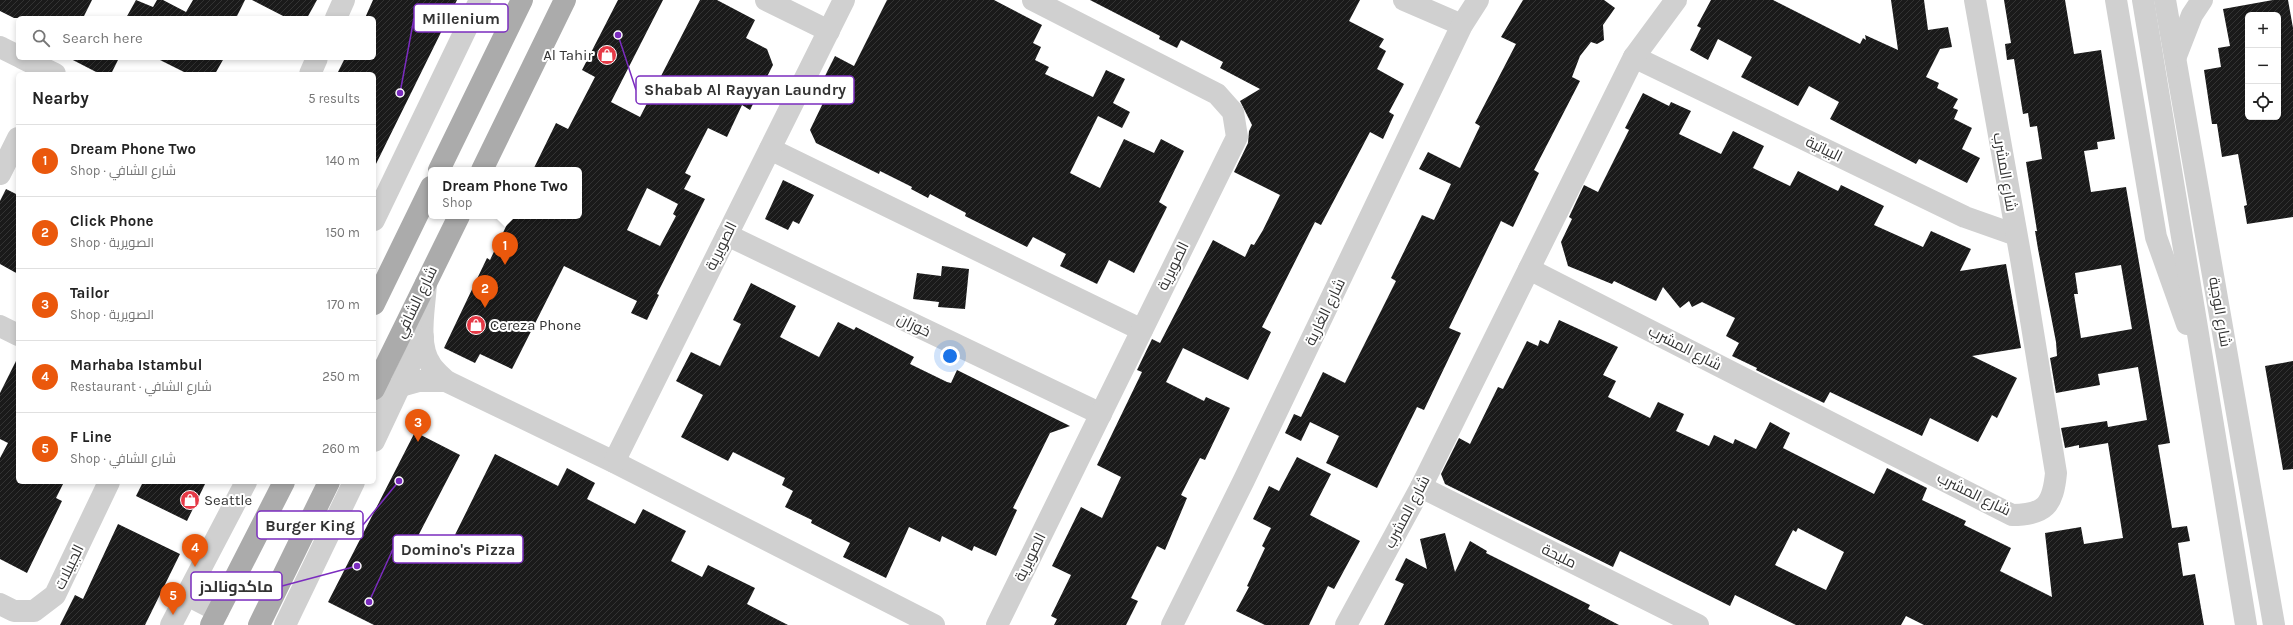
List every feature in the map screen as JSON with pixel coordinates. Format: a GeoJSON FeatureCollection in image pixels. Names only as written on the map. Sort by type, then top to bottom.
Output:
{"type":"FeatureCollection","features":[{"type":"Feature","properties":{"kind":"main road"},"geometry":{"type":"LineString","coordinates":[[440,167],[522,0]]}},
{"type":"Feature","properties":{"kind":"main road"},"geometry":{"type":"LineString","coordinates":[[483,167],[566,0]]}},
{"type":"Feature","properties":{"kind":"main road"},"geometry":{"type":"LineString","coordinates":[[376,300],[428,193]]}},
{"type":"Feature","properties":{"kind":"main road","name":"شارع الشافي"},"geometry":{"type":"LineString","coordinates":[[376,385],[458,219]]}},
{"type":"Feature","properties":{"kind":"main road"},"geometry":{"type":"LineString","coordinates":[[215,618],[283,484]]}},
{"type":"Feature","properties":{"kind":"main road"},"geometry":{"type":"LineString","coordinates":[[259,625],[328,484]]}},
{"type":"Feature","properties":{"kind":"street"},"geometry":{"type":"LineString","coordinates":[[337,16],[344,0]]}},
{"type":"Feature","properties":{"kind":"street"},"geometry":{"type":"LineString","coordinates":[[376,216],[480,0]]}},
{"type":"Feature","properties":{"kind":"street"},"geometry":{"type":"LineString","coordinates":[[766,0],[828,30]]}},
{"type":"Feature","properties":{"kind":"street","name":"الصويرية"},"geometry":{"type":"LineString","coordinates":[[614,462],[844,0]]}},
{"type":"Feature","properties":{"kind":"street","name":"الصويرية"},"geometry":{"type":"LineString","coordinates":[[997,625],[1236,137],[1233,112],[1217,94],[1033,0]]}},
{"type":"Feature","properties":{"kind":"street"},"geometry":{"type":"LineString","coordinates":[[1404,0],[1462,25]]}},
{"type":"Feature","properties":{"kind":"street","name":"شارع الغارية"},"geometry":{"type":"LineString","coordinates":[[1172,625],[1244,480],[1462,25],[1478,0]]}},
{"type":"Feature","properties":{"kind":"street","name":"شارع المشرب"},"geometry":{"type":"LineString","coordinates":[[1346,625],[1421,487],[1634,57],[1676,0]]}},
{"type":"Feature","properties":{"kind":"street","name":"شارع المشرب"},"geometry":{"type":"LineString","coordinates":[[1529,269],[2012,515],[2030,515],[2046,507],[2054,492],[2056,473],[1975,0]]}},
{"type":"Feature","properties":{"kind":"street","name":"شارع الوجبة"},"geometry":{"type":"LineString","coordinates":[[2116,0],[2156,237],[2178,300],[2203,361]]}},
{"type":"Feature","properties":{"kind":"street","name":"شارع الوجبة"},"geometry":{"type":"LineString","coordinates":[[2143,0],[2246,625]]}},
{"type":"Feature","properties":{"kind":"street","name":"شارع الوجبة"},"geometry":{"type":"LineString","coordinates":[[2165,0],[2176,56],[2274,625]]}},
{"type":"Feature","properties":{"kind":"street"},"geometry":{"type":"LineString","coordinates":[[2176,56],[2192,15],[2202,0]]}},
{"type":"Feature","properties":{"kind":"street"},"geometry":{"type":"LineString","coordinates":[[0,47],[16,55]]}},
{"type":"Feature","properties":{"kind":"street","name":"البياتية"},"geometry":{"type":"LineString","coordinates":[[1634,57],[1965,217],[2016,235]]}},
{"type":"Feature","properties":{"kind":"street"},"geometry":{"type":"LineString","coordinates":[[26,60],[49,72]]}},
{"type":"Feature","properties":{"kind":"street"},"geometry":{"type":"LineString","coordinates":[[311,72],[316,60]]}},
{"type":"Feature","properties":{"kind":"street"},"geometry":{"type":"LineString","coordinates":[[0,174],[16,142]]}},
{"type":"Feature","properties":{"kind":"street"},"geometry":{"type":"LineString","coordinates":[[770,148],[1142,330]]}},
{"type":"Feature","properties":{"kind":"street","name":"خوزان"},"geometry":{"type":"LineString","coordinates":[[727,235],[1101,414]]}},
{"type":"Feature","properties":{"kind":"street"},"geometry":{"type":"LineString","coordinates":[[426,283],[423,337],[430,364],[446,381],[614,462],[934,625]]}},
{"type":"Feature","properties":{"kind":"street"},"geometry":{"type":"LineString","coordinates":[[0,326],[16,334]]}},
{"type":"Feature","properties":{"kind":"street"},"geometry":{"type":"LineString","coordinates":[[376,437],[423,337]]}},
{"type":"Feature","properties":{"kind":"street"},"geometry":{"type":"LineString","coordinates":[[376,402],[401,386],[419,381],[446,381]]}},
{"type":"Feature","properties":{"kind":"street","name":"الجبيلات"},"geometry":{"type":"LineString","coordinates":[[0,604],[14,611],[34,611],[55,595],[108,484]]}},
{"type":"Feature","properties":{"kind":"street"},"geometry":{"type":"LineString","coordinates":[[171,625],[245,484]]}},
{"type":"Feature","properties":{"kind":"street"},"geometry":{"type":"LineString","coordinates":[[285,625],[353,484]]}},
{"type":"Feature","properties":{"kind":"street","name":"مليحة"},"geometry":{"type":"LineString","coordinates":[[1421,487],[1698,625]]}},
{"type":"Feature","properties":{"kind":"street"},"geometry":{"type":"LineString","coordinates":[[297,548],[296,614],[299,625]]}},
{"type":"Feature","properties":{"kind":"street"},"geometry":{"type":"LineString","coordinates":[[187,595],[215,618]]}},
{"type":"Feature","properties":{"kind":"building"},"geometry":{"type":"Polygon","coordinates":[[[0,0],[92,0],[84,16],[16,16],[16,18],[14,18],[0,11],[0,0]]]}},
{"type":"Feature","properties":{"kind":"building"},"geometry":{"type":"Polygon","coordinates":[[[136,0],[153,7],[157,0],[163,0],[186,12],[193,0],[245,0],[237,16],[127,16],[136,0]]]}},
{"type":"Feature","properties":{"kind":"building"},"geometry":{"type":"Polygon","coordinates":[[[252,0],[317,0],[308,16],[283,16],[252,0]]]}},
{"type":"Feature","properties":{"kind":"building"},"geometry":{"type":"Polygon","coordinates":[[[373,0],[457,0],[376,164],[376,72],[338,72],[344,60],[376,60],[376,16],[366,16],[373,0]]]}},
{"type":"Feature","properties":{"kind":"building"},"geometry":{"type":"Polygon","coordinates":[[[618,0],[663,0],[611,102],[640,117],[700,0],[717,0],[755,20],[746,38],[767,49],[773,65],[750,110],[742,105],[727,137],[708,128],[685,173],[691,176],[684,189],[705,199],[657,294],[659,295],[647,320],[631,313],[637,301],[564,266],[512,369],[480,354],[475,363],[444,348],[487,258],[490,260],[510,219],[582,219],[582,167],[534,167],[556,123],[568,129],[595,77],[582,70],[618,0]],[[647,188],[627,230],[660,246],[676,216],[673,214],[678,204],[647,188]]]}},
{"type":"Feature","properties":{"kind":"building"},"geometry":{"type":"Polygon","coordinates":[[[887,0],[994,0],[1042,25],[1033,43],[1041,47],[1035,60],[1049,67],[1045,74],[1093,97],[1106,70],[1125,79],[1113,103],[1130,112],[1122,128],[1098,116],[1070,173],[1100,188],[1124,139],[1154,153],[1161,139],[1184,151],[1159,202],[1167,207],[1134,273],[1109,260],[1097,284],[1060,266],[1066,254],[1033,237],[1027,247],[965,216],[966,213],[930,194],[928,198],[911,189],[912,187],[880,171],[879,174],[816,143],[810,130],[823,103],[814,98],[835,56],[854,66],[887,0]]]}},
{"type":"Feature","properties":{"kind":"building"},"geometry":{"type":"Polygon","coordinates":[[[1090,0],[1360,0],[1349,21],[1384,39],[1379,47],[1386,51],[1377,69],[1404,84],[1389,112],[1394,115],[1383,139],[1370,132],[1321,225],[1315,222],[1262,327],[1271,332],[1248,380],[1183,348],[1166,382],[1204,401],[1206,397],[1230,408],[1205,460],[1200,458],[1181,495],[1187,498],[1165,550],[1157,546],[1131,598],[1138,601],[1126,625],[1054,625],[1057,619],[1051,616],[1071,575],[1052,566],[1081,507],[1102,518],[1121,477],[1097,465],[1142,372],[1137,370],[1152,339],[1160,343],[1213,240],[1245,257],[1251,244],[1254,245],[1263,230],[1280,195],[1234,172],[1248,143],[1249,131],[1252,125],[1240,101],[1260,89],[1220,68],[1223,62],[1181,40],[1177,48],[1159,39],[1160,36],[1090,0]]]}},
{"type":"Feature","properties":{"kind":"building"},"geometry":{"type":"Polygon","coordinates":[[[1523,0],[1604,0],[1615,8],[1603,25],[1604,40],[1597,44],[1591,42],[1580,56],[1572,77],[1580,81],[1534,170],[1539,173],[1513,227],[1501,221],[1449,328],[1461,333],[1424,410],[1417,407],[1377,488],[1326,463],[1339,436],[1310,422],[1301,441],[1285,433],[1294,414],[1301,417],[1323,372],[1345,383],[1396,281],[1391,278],[1422,215],[1434,220],[1451,184],[1419,169],[1428,152],[1460,168],[1480,126],[1475,123],[1516,44],[1501,37],[1523,0]]]}},
{"type":"Feature","properties":{"kind":"building"},"geometry":{"type":"Polygon","coordinates":[[[1711,0],[1773,0],[1860,44],[1863,38],[1866,40],[1865,35],[1898,50],[1891,0],[1924,0],[1928,30],[1948,27],[1952,47],[1940,49],[1926,77],[1939,83],[1937,88],[1958,99],[1953,108],[1958,110],[1954,119],[1972,128],[1962,149],[1980,158],[1967,183],[1919,159],[1916,164],[1830,119],[1839,102],[1809,86],[1798,106],[1741,77],[1752,57],[1718,39],[1708,60],[1690,50],[1701,28],[1697,26],[1711,0]]]}},
{"type":"Feature","properties":{"kind":"building"},"geometry":{"type":"Polygon","coordinates":[[[2004,0],[2065,0],[2074,54],[2101,50],[2115,139],[2097,142],[2098,149],[2084,151],[2091,192],[2126,187],[2170,443],[2158,445],[2172,528],[2187,526],[2190,541],[2178,543],[2183,576],[2195,574],[2204,625],[1924,625],[1906,616],[1901,625],[1796,625],[1735,595],[1730,606],[1620,551],[1613,567],[1445,484],[1441,474],[1459,438],[1470,444],[1498,387],[1503,389],[1527,341],[1538,346],[1540,340],[1548,344],[1559,320],[1618,347],[1603,375],[1616,381],[1608,397],[1650,418],[1658,402],[1684,414],[1676,431],[1709,446],[1714,435],[1733,444],[1735,439],[1756,449],[1770,422],[1790,433],[1783,448],[1874,494],[1887,468],[1927,488],[1922,500],[1966,521],[1964,525],[2011,548],[2000,571],[2052,597],[2045,533],[2081,527],[2084,544],[2123,538],[2108,443],[2079,448],[2079,445],[2065,448],[2061,428],[2107,421],[2108,427],[2147,420],[2138,367],[2098,374],[2100,385],[2056,393],[2050,358],[2057,356],[2056,342],[2035,231],[2037,231],[2026,162],[2042,159],[2037,126],[2030,127],[2028,113],[2023,114],[2014,59],[2007,60],[2005,44],[2011,43],[2004,0]],[[2121,265],[2075,273],[2078,294],[2074,294],[2081,338],[2132,329],[2121,265]],[[1798,528],[1796,532],[1793,530],[1775,565],[1826,590],[1844,552],[1798,528]]]}},
{"type":"Feature","properties":{"kind":"building"},"geometry":{"type":"Polygon","coordinates":[[[2273,0],[2288,0],[2293,28],[2293,217],[2247,224],[2244,206],[2247,205],[2238,154],[2222,157],[2217,124],[2212,124],[2204,70],[2221,67],[2218,48],[2230,46],[2223,9],[2273,0]]]}},
{"type":"Feature","properties":{"kind":"building"},"geometry":{"type":"Polygon","coordinates":[[[73,60],[118,60],[112,72],[96,72],[73,60]]]}},
{"type":"Feature","properties":{"kind":"building"},"geometry":{"type":"Polygon","coordinates":[[[160,60],[223,60],[216,72],[184,72],[160,60]]]}},
{"type":"Feature","properties":{"kind":"building"},"geometry":{"type":"Polygon","coordinates":[[[1643,93],[1669,106],[1671,102],[1691,111],[1679,134],[1721,154],[1733,131],[1764,146],[1753,168],[1790,186],[1798,171],[1838,191],[1841,185],[1884,206],[1874,225],[1923,247],[1931,231],[1971,249],[1960,271],[2006,264],[2021,348],[1972,356],[2017,378],[1997,418],[1992,415],[1978,442],[1930,418],[1922,436],[1830,392],[1824,403],[1756,370],[1757,368],[1732,356],[1739,343],[1726,336],[1735,318],[1702,302],[1692,307],[1689,301],[1680,308],[1663,287],[1656,301],[1614,281],[1612,284],[1568,266],[1561,242],[1572,219],[1569,217],[1584,185],[1598,192],[1629,130],[1625,128],[1643,93]]]}},
{"type":"Feature","properties":{"kind":"building"},"geometry":{"type":"Polygon","coordinates":[[[783,180],[814,195],[799,224],[793,221],[788,230],[765,219],[783,180]]]}},
{"type":"Feature","properties":{"kind":"building"},"geometry":{"type":"Polygon","coordinates":[[[6,189],[16,194],[16,273],[0,264],[0,201],[6,189]]]}},
{"type":"Feature","properties":{"kind":"building"},"geometry":{"type":"Polygon","coordinates":[[[942,266],[969,269],[965,309],[938,307],[939,302],[913,299],[917,273],[941,276],[942,266]]]}},
{"type":"Feature","properties":{"kind":"building"},"geometry":{"type":"Polygon","coordinates":[[[751,283],[796,306],[780,337],[819,357],[838,322],[854,330],[856,327],[914,357],[910,364],[947,382],[951,383],[957,370],[1070,426],[1050,433],[1013,508],[1017,510],[996,556],[974,546],[972,551],[942,536],[940,542],[909,527],[886,578],[843,557],[850,543],[811,523],[812,520],[785,507],[793,491],[782,485],[785,478],[733,452],[728,461],[681,437],[703,395],[676,381],[691,352],[720,366],[741,324],[733,320],[751,283]]]}},
{"type":"Feature","properties":{"kind":"building"},"geometry":{"type":"Polygon","coordinates":[[[16,361],[16,484],[63,484],[56,498],[62,501],[27,573],[0,559],[0,458],[8,443],[0,439],[0,393],[16,361]]]}},
{"type":"Feature","properties":{"kind":"building"},"geometry":{"type":"Polygon","coordinates":[[[2293,361],[2293,469],[2283,470],[2265,366],[2293,361]]]}},
{"type":"Feature","properties":{"kind":"building"},"geometry":{"type":"Polygon","coordinates":[[[415,432],[460,455],[417,538],[446,553],[495,454],[558,486],[567,468],[595,483],[587,499],[635,524],[643,509],[686,531],[671,561],[702,577],[708,565],[755,588],[747,604],[788,625],[374,625],[328,602],[415,432]]]}},
{"type":"Feature","properties":{"kind":"building"},"geometry":{"type":"Polygon","coordinates":[[[1297,457],[1331,474],[1310,515],[1360,541],[1334,589],[1328,586],[1309,625],[1265,625],[1236,611],[1249,587],[1247,586],[1265,548],[1262,546],[1271,528],[1253,519],[1269,486],[1279,491],[1297,457]]]}},
{"type":"Feature","properties":{"kind":"building"},"geometry":{"type":"Polygon","coordinates":[[[142,484],[205,484],[187,521],[136,496],[142,484]]]}},
{"type":"Feature","properties":{"kind":"building"},"geometry":{"type":"Polygon","coordinates":[[[118,524],[180,554],[145,625],[60,625],[75,595],[83,599],[118,524]]]}},
{"type":"Feature","properties":{"kind":"building"},"geometry":{"type":"Polygon","coordinates":[[[1445,533],[1455,572],[1470,541],[1487,551],[1486,553],[1590,605],[1588,609],[1619,625],[1384,625],[1404,584],[1395,580],[1406,558],[1427,569],[1420,539],[1445,533]]]}},
{"type":"Feature","properties":{"kind":"place","name":"Shabab Al Rayyan Laundry"},"geometry":{"type":"Point","coordinates":[618,35]}},
{"type":"Feature","properties":{"kind":"place","name":"Al Tahir"},"geometry":{"type":"Point","coordinates":[607,55]}},
{"type":"Feature","properties":{"kind":"place","name":"Millenium"},"geometry":{"type":"Point","coordinates":[400,93]}},
{"type":"Feature","properties":{"kind":"place","name":"Dream Phone Two"},"geometry":{"type":"Point","coordinates":[505,265]}},
{"type":"Feature","properties":{"kind":"place","name":"Click Phone"},"geometry":{"type":"Point","coordinates":[485,308]}},
{"type":"Feature","properties":{"kind":"place","name":"Cereza Phone"},"geometry":{"type":"Point","coordinates":[476,325]}},
{"type":"Feature","properties":{"kind":"place","name":"Tailor"},"geometry":{"type":"Point","coordinates":[418,442]}},
{"type":"Feature","properties":{"kind":"place","name":"Burger King"},"geometry":{"type":"Point","coordinates":[399,481]}},
{"type":"Feature","properties":{"kind":"place","name":"Seattle"},"geometry":{"type":"Point","coordinates":[190,500]}},
{"type":"Feature","properties":{"kind":"place","name":"ماكدونالدز"},"geometry":{"type":"Point","coordinates":[357,566]}},
{"type":"Feature","properties":{"kind":"place","name":"Marhaba Istambul"},"geometry":{"type":"Point","coordinates":[195,567]}},
{"type":"Feature","properties":{"kind":"place","name":"Domino's Pizza"},"geometry":{"type":"Point","coordinates":[369,602]}},
{"type":"Feature","properties":{"kind":"place","name":"F Line"},"geometry":{"type":"Point","coordinates":[173,615]}}]}
